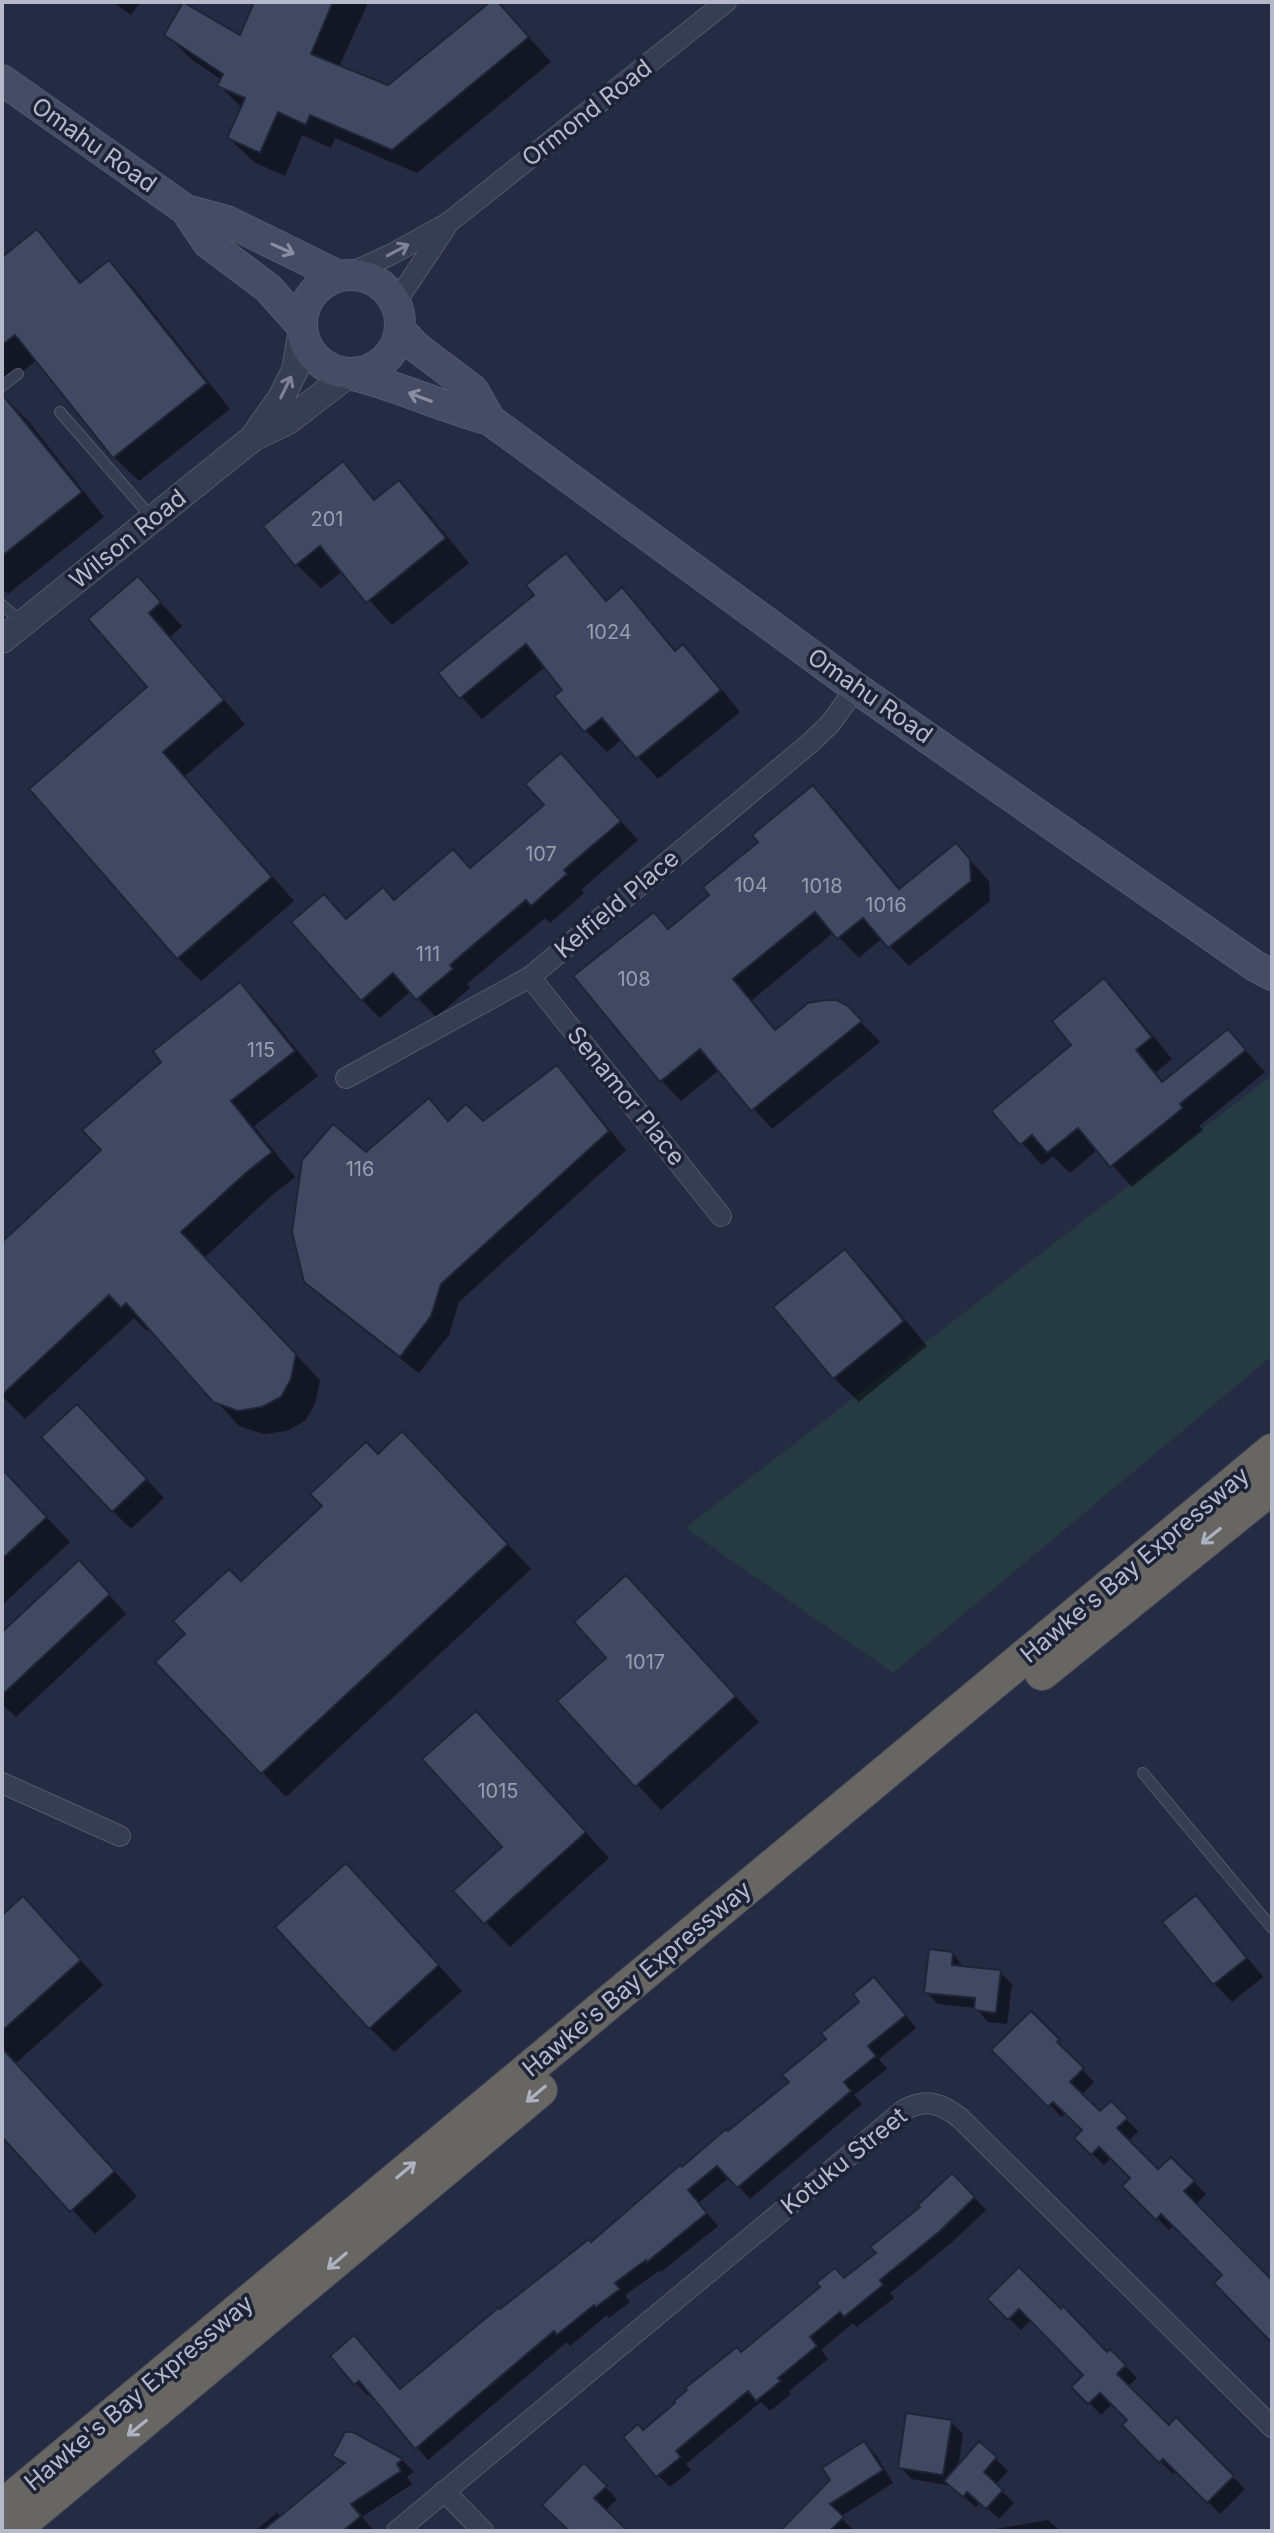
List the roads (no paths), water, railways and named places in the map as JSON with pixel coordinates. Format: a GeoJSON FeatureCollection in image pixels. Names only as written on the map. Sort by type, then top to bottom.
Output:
{"type":"FeatureCollection","features":[{"type":"Feature","properties":{"kind":"highway","name":"Hawke's Bay Expressway"},"geometry":{"type":"LineString","coordinates":[[2,2507],[1272,1451]]}},
{"type":"Feature","properties":{"kind":"highway","name":"Hawke's Bay Expressway"},"geometry":{"type":"LineString","coordinates":[[12,2531],[873,1810],[1272,1487]]}},
{"type":"Feature","properties":{"kind":"main road","name":"Omahu Road"},"geometry":{"type":"LineString","coordinates":[[2,80],[186,210],[227,221],[342,275]]}},
{"type":"Feature","properties":{"kind":"main road","name":"Omahu Road"},"geometry":{"type":"LineString","coordinates":[[186,210],[208,243],[268,288],[302,327]]}},
{"type":"Feature","properties":{"kind":"main road"},"geometry":{"type":"LineString","coordinates":[[342,275],[361,275],[375,280],[388,290],[398,316],[397,345],[378,366],[350,374],[335,371],[312,355],[302,327],[304,308],[312,293],[324,282],[342,275]]}},
{"type":"Feature","properties":{"kind":"main road","name":"Omahu Road"},"geometry":{"type":"LineString","coordinates":[[398,316],[416,347],[473,390],[490,420]]}},
{"type":"Feature","properties":{"kind":"main road","name":"Omahu Road"},"geometry":{"type":"LineString","coordinates":[[350,374],[490,420],[856,688],[1266,975]]}},
{"type":"Feature","properties":{"kind":"street","name":"Ormond Road"},"geometry":{"type":"LineString","coordinates":[[342,275],[392,254],[448,223],[726,2]]}},
{"type":"Feature","properties":{"kind":"street","name":"Ormond Road"},"geometry":{"type":"LineString","coordinates":[[398,316],[448,223]]}},
{"type":"Feature","properties":{"kind":"street","name":"Wilson Road"},"geometry":{"type":"LineString","coordinates":[[253,438],[281,398],[295,370],[302,327]]}},
{"type":"Feature","properties":{"kind":"street","name":"Wilson Road"},"geometry":{"type":"LineString","coordinates":[[2,640],[253,438],[288,421],[350,374]]}},
{"type":"Feature","properties":{"kind":"street","name":"Kelfield Place"},"geometry":{"type":"LineString","coordinates":[[346,1078],[530,977],[809,744],[830,724],[856,688]]}},
{"type":"Feature","properties":{"kind":"street","name":"Senamor Place"},"geometry":{"type":"LineString","coordinates":[[530,977],[721,1216]]}},
{"type":"Feature","properties":{"kind":"street"},"geometry":{"type":"LineString","coordinates":[[2,1783],[120,1836]]}},
{"type":"Feature","properties":{"kind":"street","name":"Kotuku Street"},"geometry":{"type":"LineString","coordinates":[[397,2531],[916,2103],[931,2102],[947,2108],[960,2118],[1272,2427]]}},
{"type":"Feature","properties":{"kind":"street"},"geometry":{"type":"LineString","coordinates":[[444,2491],[483,2531]]}},
{"type":"Feature","properties":{"kind":"lane"},"geometry":{"type":"LineString","coordinates":[[2,386],[18,374]]}},
{"type":"Feature","properties":{"kind":"lane"},"geometry":{"type":"LineString","coordinates":[[60,412],[153,519]]}},
{"type":"Feature","properties":{"kind":"lane"},"geometry":{"type":"LineString","coordinates":[[2,605],[23,623]]}},
{"type":"Feature","properties":{"kind":"lane"},"geometry":{"type":"LineString","coordinates":[[1143,1773],[1272,1928]]}}]}
